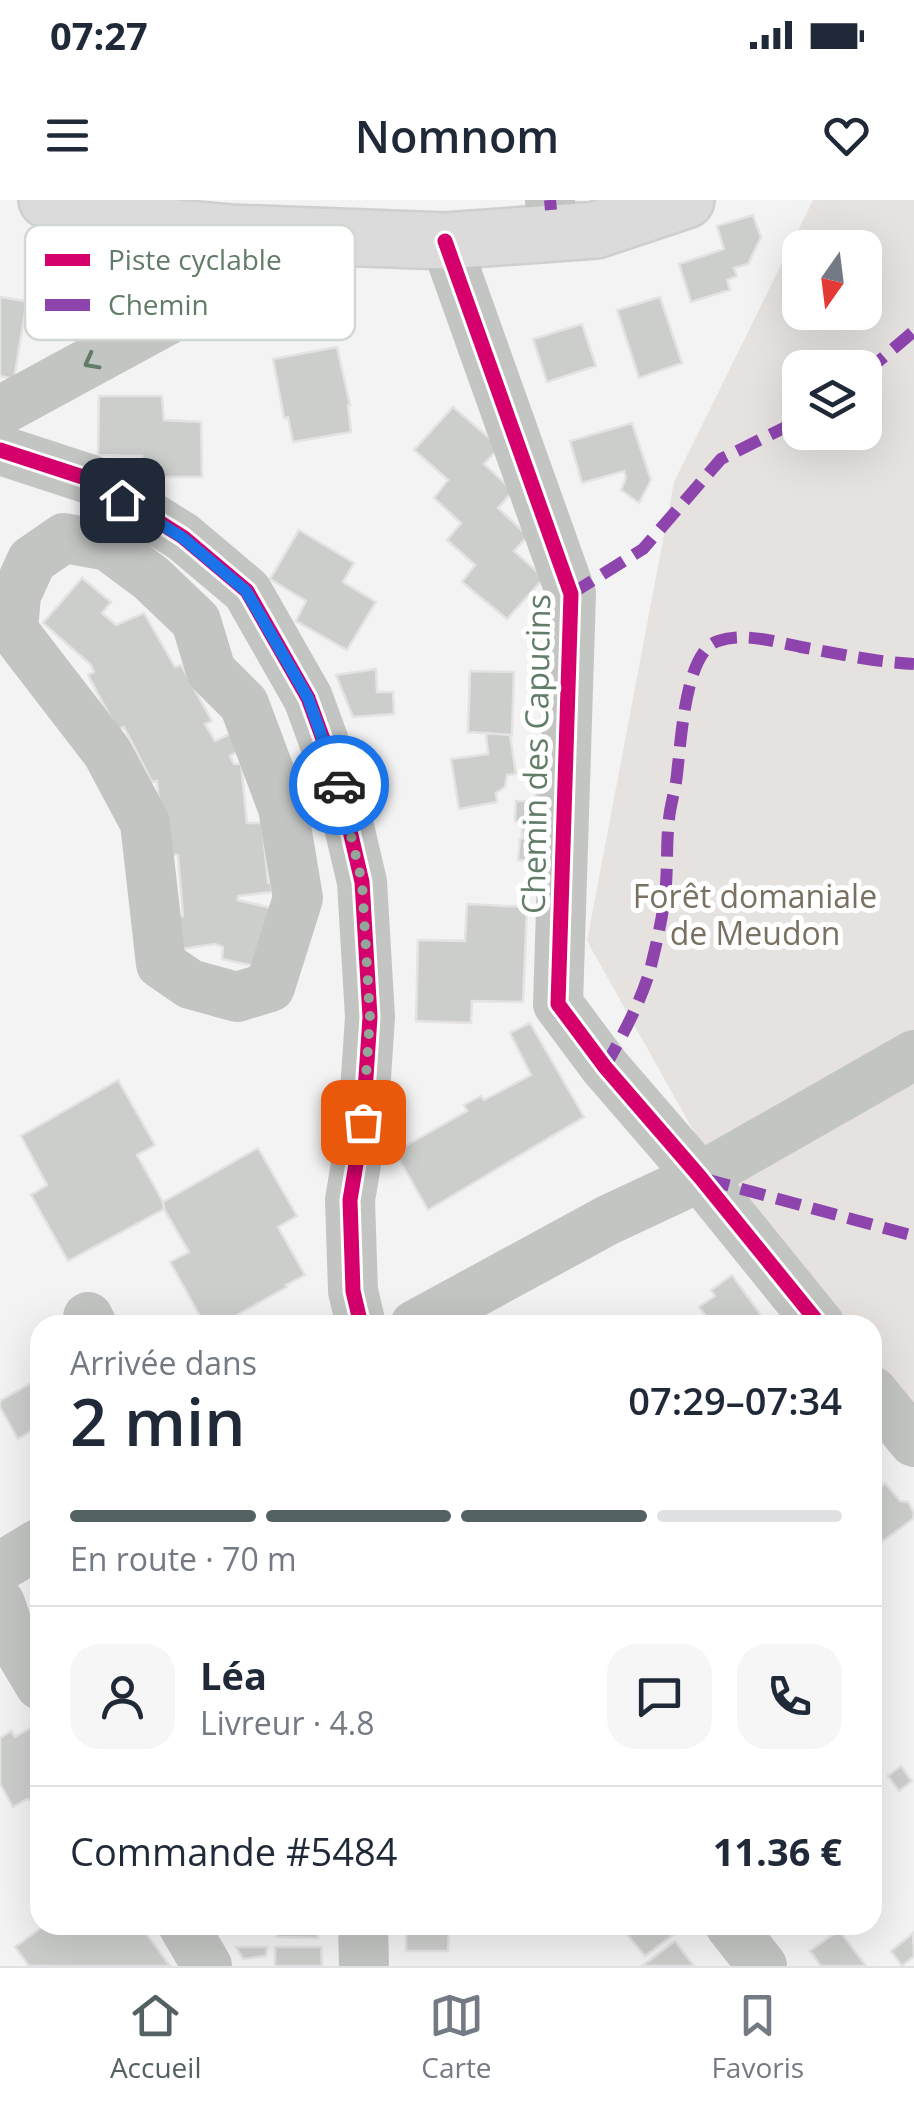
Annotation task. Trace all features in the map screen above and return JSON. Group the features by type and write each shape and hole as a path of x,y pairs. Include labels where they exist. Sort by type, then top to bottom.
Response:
{"main road":[{"path":"47,200 139,223 329,207 458,228 551,205 617,200"},
{"path":"230,217 596,230 686,200"}],"street":[{"name":"Chemin des Capucins","path":"458,228 571,594 558,1004 605,1067 812,1315"},
{"path":"0,411 131,340"},
{"path":"0,450 92,480 183,538 246,591 308,698 338,780 362,882 370,1017 363,1122 350,1200 353,1292 359,1315"},
{"path":"183,538 196,620 212,671 244,704 282,808 298,898 270,986 237,997 190,984 161,964 145,823 107,752 14,630 16,595 32,560 64,538 108,546 151,578 196,620 280,649"},
{"path":"433,1315 608,1220 700,1177 914,1055"},
{"path":"882,1402 914,1442"},
{"path":"0,1566 30,1548"},
{"path":"0,1604 12,1638 30,1668"},
{"path":"189,1935 207,1966"},
{"path":"363,1935 364,1966"},
{"path":"738,1935 762,1966"}],"green space":[{"name":"Forêt domaniale de Meudon","path":"813,200 914,200 914,1410 882,1369 882,1315 838,1315 702,1146 587,941 674,482 782,263 782,330 882,330 882,230 798,230"}],"building":[{"path":"753,215 761,237 748,264 734,268 737,276 727,280 730,290 691,302 679,264 724,249 717,226"},
{"path":"0,297 25,301 14,379 0,376"},
{"path":"660,297 682,363 639,378 617,310"},
{"path":"582,324 596,366 547,382 533,339"},
{"path":"337,347 350,405 351,432 293,442 288,417 284,418 273,359"},
{"path":"99,396 162,396 164,420 201,422 202,477 143,477 142,456 98,455"},
{"path":"453,407 500,447 484,464 513,491 498,508 528,536 514,551 544,578 507,619 462,582 475,565 447,540 461,523 434,498 448,480 414,450"},
{"path":"632,423 651,480 639,503 621,490 626,478 624,471 582,483 570,441"},
{"path":"299,530 354,563 343,582 376,602 347,650 296,621 306,601 270,579"},
{"path":"82,578 111,602 102,613 116,625 144,613 175,667 181,665 212,721 205,724 215,741 243,728 251,744 230,756 234,764 241,764 247,823 262,823 271,883 272,892 238,896 238,900 271,908 259,967 222,959 223,947 215,944 181,949 176,917 183,916 178,855 164,855 157,781 152,782 124,727 117,729 88,675 94,672 91,665 43,623"},
{"path":"376,669 377,692 393,692 394,714 353,717 336,675"},
{"path":"470,671 514,672 512,735 468,732"},
{"path":"486,733 510,735 516,774 507,775 505,787 496,793 497,802 459,809 451,759 488,754"},
{"path":"536,776 548,777 547,829 522,838 522,822 515,821 516,801 535,801"},
{"path":"547,829 545,863 518,860 520,839"},
{"path":"467,904 527,907 523,1002 472,1001 471,1023 416,1021 418,940 465,941"},
{"path":"530,1023 584,1117 428,1210 395,1152 467,1111 464,1105 481,1096 484,1100 531,1075 510,1033"},
{"path":"118,1080 155,1145 137,1155 164,1209 68,1261 31,1195 47,1185 21,1136"},
{"path":"258,1148 297,1216 278,1227 305,1275 237,1315 199,1315 170,1262 189,1252 163,1202"},
{"path":"732,1275 761,1315 705,1315 699,1307 715,1296 711,1290"},
{"path":"30,1384 30,1432 18,1439 0,1401"},
{"path":"885,1483 900,1501 908,1502 914,1513 913,1519 882,1542"},
{"path":"30,1728 30,1801 13,1807 0,1784 0,1738 11,1731 15,1737"},
{"path":"901,1766 912,1781 899,1791 888,1776"},
{"path":"913,1933 914,1956 902,1966 891,1951"},
{"path":"31,1935 147,1935 170,1966 29,1966 15,1947"},
{"path":"277,1935 318,1935 318,1938"},
{"path":"406,1935 449,1935 448,1951 406,1951"},
{"path":"627,1935 673,1935 645,1956"},
{"path":"832,1935 843,1935 866,1966 821,1966 810,1951"},
{"path":"675,1941 694,1966 642,1966"},
{"path":"236,1947 267,1947 266,1956 243,1959"},
{"path":"275,1947 321,1947 322,1966 275,1966"}],"marked path":[{"path":"550,200 551,210"},
{"path":"882,358 914,331"},
{"path":"571,594 643,549 721,459 782,429"},
{"path":"605,1067 636,1007 652,961 665,895 669,819 686,704 697,663 706,649 728,638 749,638 914,664"},
{"path":"705,1179 914,1236"}],"cycle path":[{"path":"445,241 571,594 558,1004 605,1067 812,1315"},
{"path":"0,450 92,480 183,537 247,591 308,698 338,780 362,882 370,1017 363,1122 350,1200 353,1291 359,1315"}],"way so far":[{"path":"339,785 362,882 370,1017 363,1122"}],"route":[{"path":"122,500 183,538 246,591 308,698 339,785"}]}
